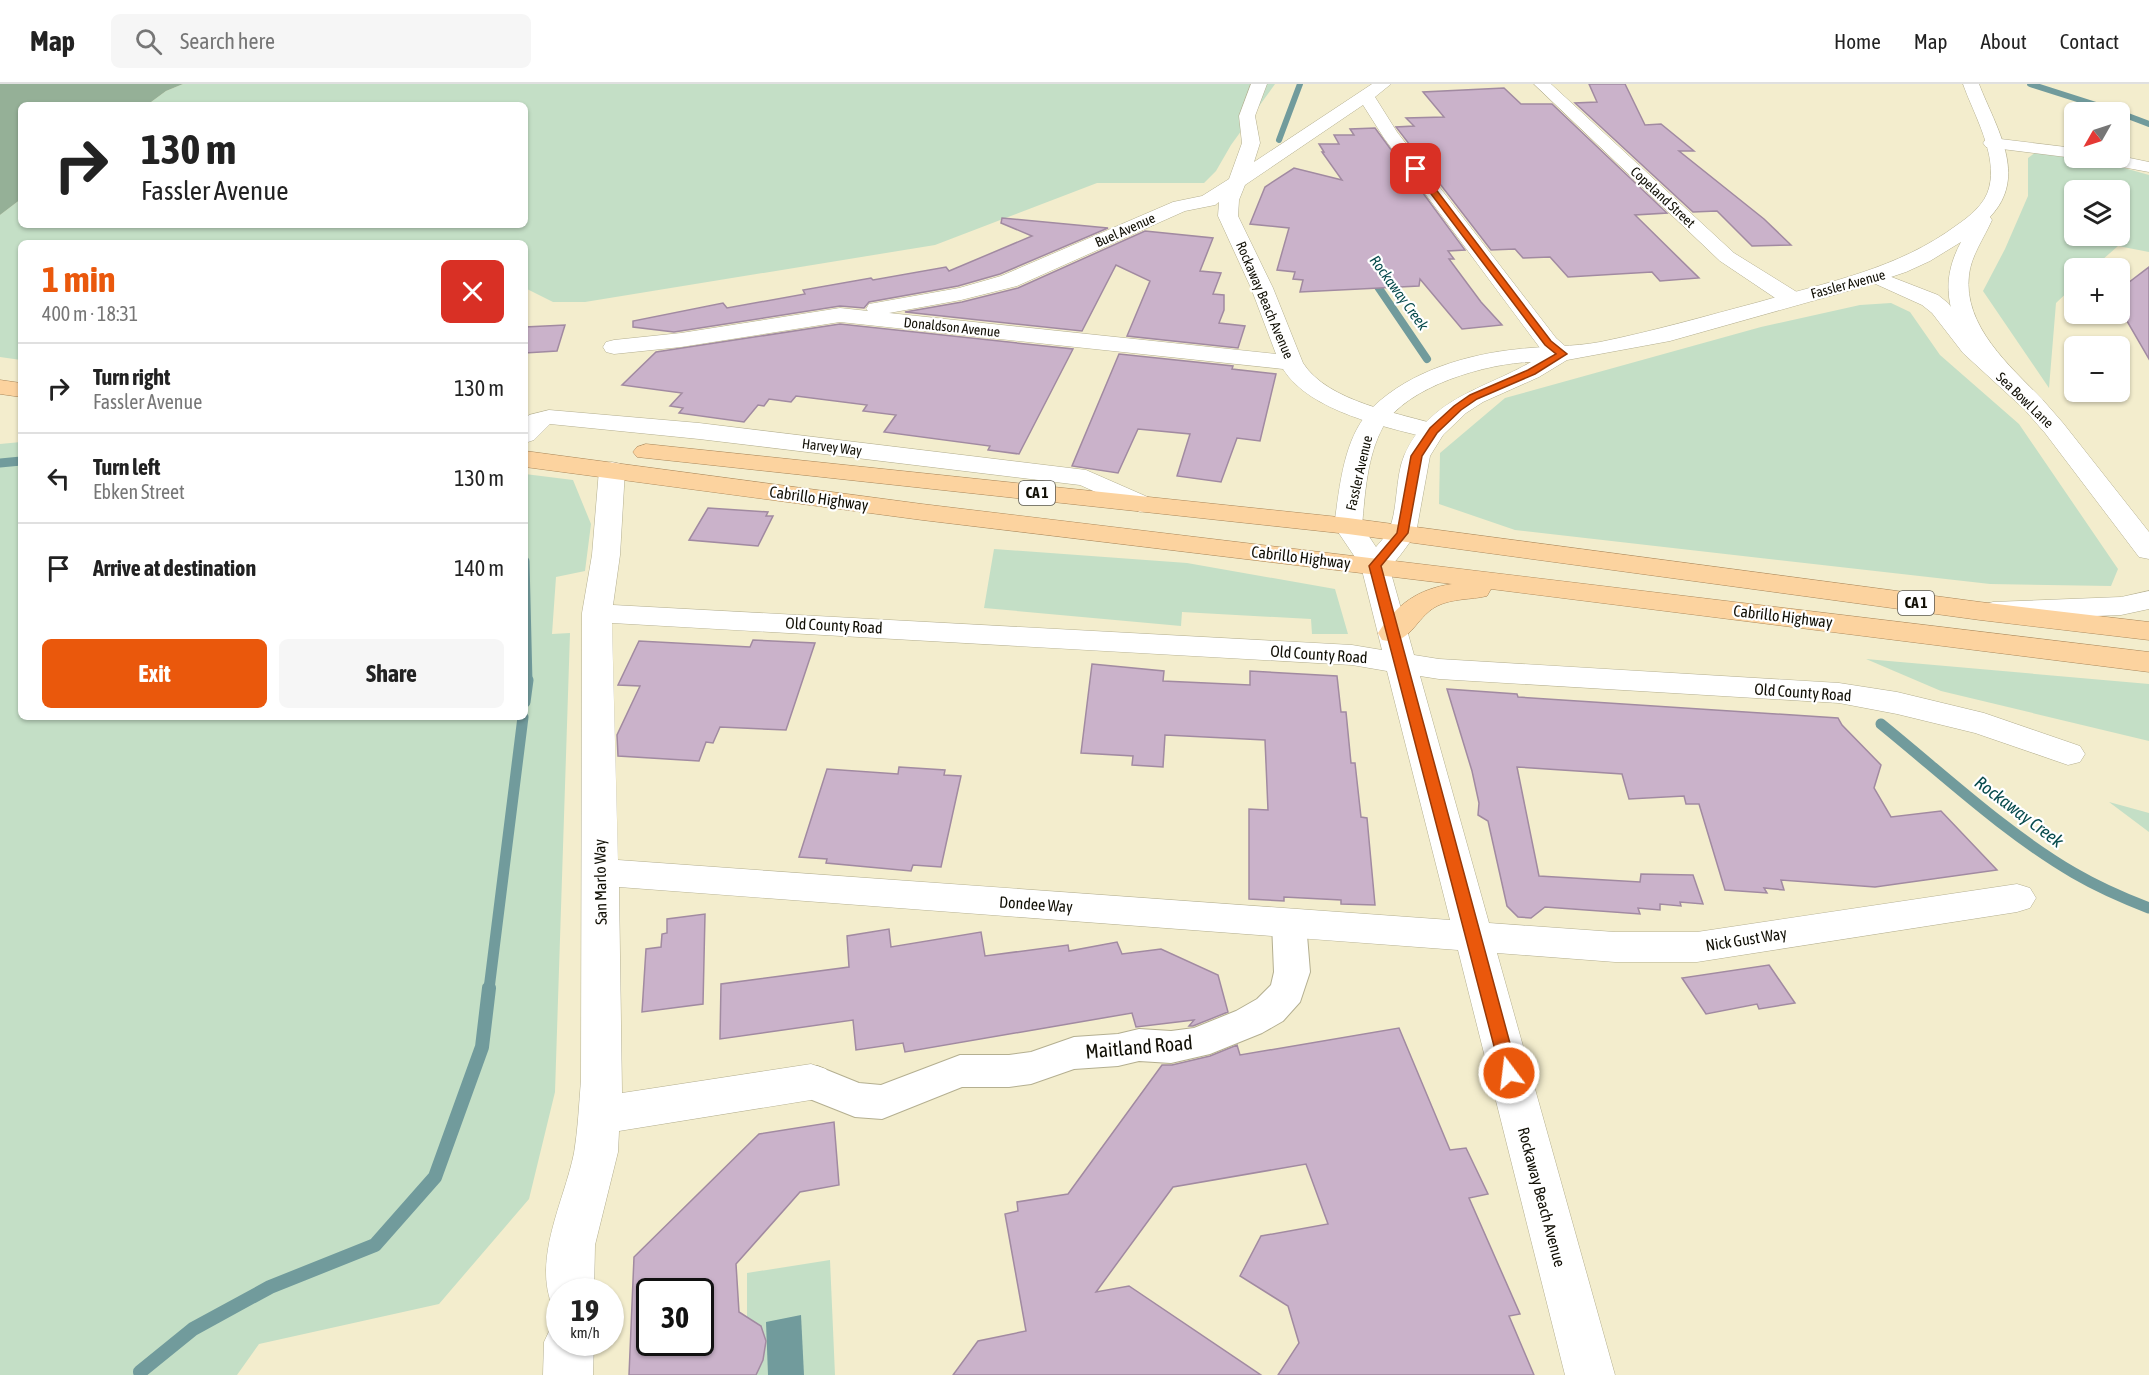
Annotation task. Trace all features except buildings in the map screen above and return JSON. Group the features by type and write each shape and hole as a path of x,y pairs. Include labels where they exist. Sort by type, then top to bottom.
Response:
{"highway":[{"path":"0,368 18,371"},
{"path":"0,387 18,390"},
{"name":"Cabrillo Highway","path":"528,459 911,511 1536,585 2149,662"},
{"name":"Cabrillo Highway","path":"1140,504 1348,526 1980,611 2149,631"},
{"path":"1397,648 1415,606 1431,596 1470,590 1536,585"}],"street":[{"name":"Rockaway Beach Avenue","path":"1259,84 1247,117 1251,143 1229,200 1228,216 1262,288 1291,363 1300,377 1317,391 1354,408 1433,431"},
{"name":"Buel Avenue","path":"840,315 962,294 1009,281 1180,206 1208,201 1383,84"},
{"name":"Copeland Street","path":"1542,84 1727,257 1792,299"},
{"name":"Fassler Avenue","path":"1562,354 1531,372 1474,397 1457,408 1433,431 1417,456 1402,533 1375,566 1348,526 1363,446 1378,415 1414,389 1455,370 1516,356 1562,354 1657,337 1876,277 1904,267 1937,250 1988,208 2001,180 1999,163 1971,84"},
{"path":"1366,96 1396,143 1548,343 1562,354"},
{"path":"1251,143 1290,146"},
{"path":"1992,143 2064,152"},
{"path":"2130,163 2149,167"},
{"path":"1988,208 1960,268 1957,283 1959,299 1968,323 1980,342 2033,404"},
{"name":"Sea Bowl Lane","path":"1876,277 1930,300 1940,308 1971,348 2033,404 2054,428 2149,551"},
{"name":"Donaldson Avenue","path":"615,347 681,340 840,315 1291,363"},
{"name":"Harvey Way","path":"528,433 538,420 549,417 699,431 1086,478 1140,504"},
{"name":"San Marlo Way","path":"571,1278 572,1245 596,1152 602,1080 597,613 606,555 612,470"},
{"name":"Rockaway Beach Avenue","path":"1375,566 1590,1375"},
{"path":"1980,611 2121,606 2149,600"},
{"name":"Old County Road","path":"597,613 1352,655 1397,648 1439,669 1816,692 1869,698 1984,724 2068,754"},
{"name":"Dondee Way","path":"600,872 1473,937"},
{"name":"Nick Gust Way","path":"1473,937 1615,947 1697,947 2017,898"},
{"name":"Maitland Road","path":"598,1116 811,1082 817,1082 855,1100 882,1102 960,1071 1009,1071 1031,1068 1074,1053 1118,1050 1139,1045 1171,1047 1197,1043 1256,1018 1270,1010 1287,992 1292,972 1289,923"},
{"path":"568,1375 569,1356"}],"green space":[{"path":"0,84 183,84 166,91 151,102 18,102 18,201 0,215"},
{"path":"183,84 1275,84 1231,145 1216,171 1204,183 1097,183 935,245 585,302 553,302 528,290 528,240 18,240 18,360 0,357 0,215 18,201 18,228 528,228 528,102 151,102 166,91"},
{"path":"2036,152 2064,157 2064,168 2124,168 2149,175 2149,252 2118,246 2104,258 2064,258 2064,295 2056,303 2049,388 1983,291 2005,249 2028,196 2028,158"},
{"path":"1891,303 1910,312 1940,355 2019,424 2118,569 2111,586 1990,584 1515,530 1439,504 1440,453 1505,398 1761,327 1860,305"},
{"path":"18,442 18,720 528,720 528,474 573,480 591,524 585,571 556,577 552,634 570,633 555,1092 529,1199 439,1304 259,1344 237,1375 0,1375 0,444"},
{"path":"994,549 1187,563 1335,589 1348,634 1312,634 1311,619 1182,612 1181,626 984,608"},
{"path":"1866,659 2149,684 2149,741 1941,691"},
{"path":"2109,802 2149,813 2149,832"},
{"path":"830,1260 835,1375 747,1375 747,1273"}],"water":[{"path":"801,1315 804,1375 768,1375 766,1322"}],"waterway":[{"name":"Rockaway Creek","path":"1279,140 1300,84"},
{"path":"2030,84 2087,102"},
{"path":"2130,117 2149,124"},
{"name":"Rockaway Creek","path":"1372,278 1427,359"},
{"path":"0,463 18,461"},
{"path":"489,989 523,720"},
{"name":"Rockaway Creek","path":"1881,724 2023,840 2092,883 2149,908"},
{"path":"140,1372 193,1329 270,1287 375,1245 435,1177 482,1047 489,988"}],"route":[{"path":"1416,169 1548,343 1562,354 1531,372 1492,387 1474,397 1457,408 1433,431 1417,456 1402,533 1375,566 1509,1073"}]}
